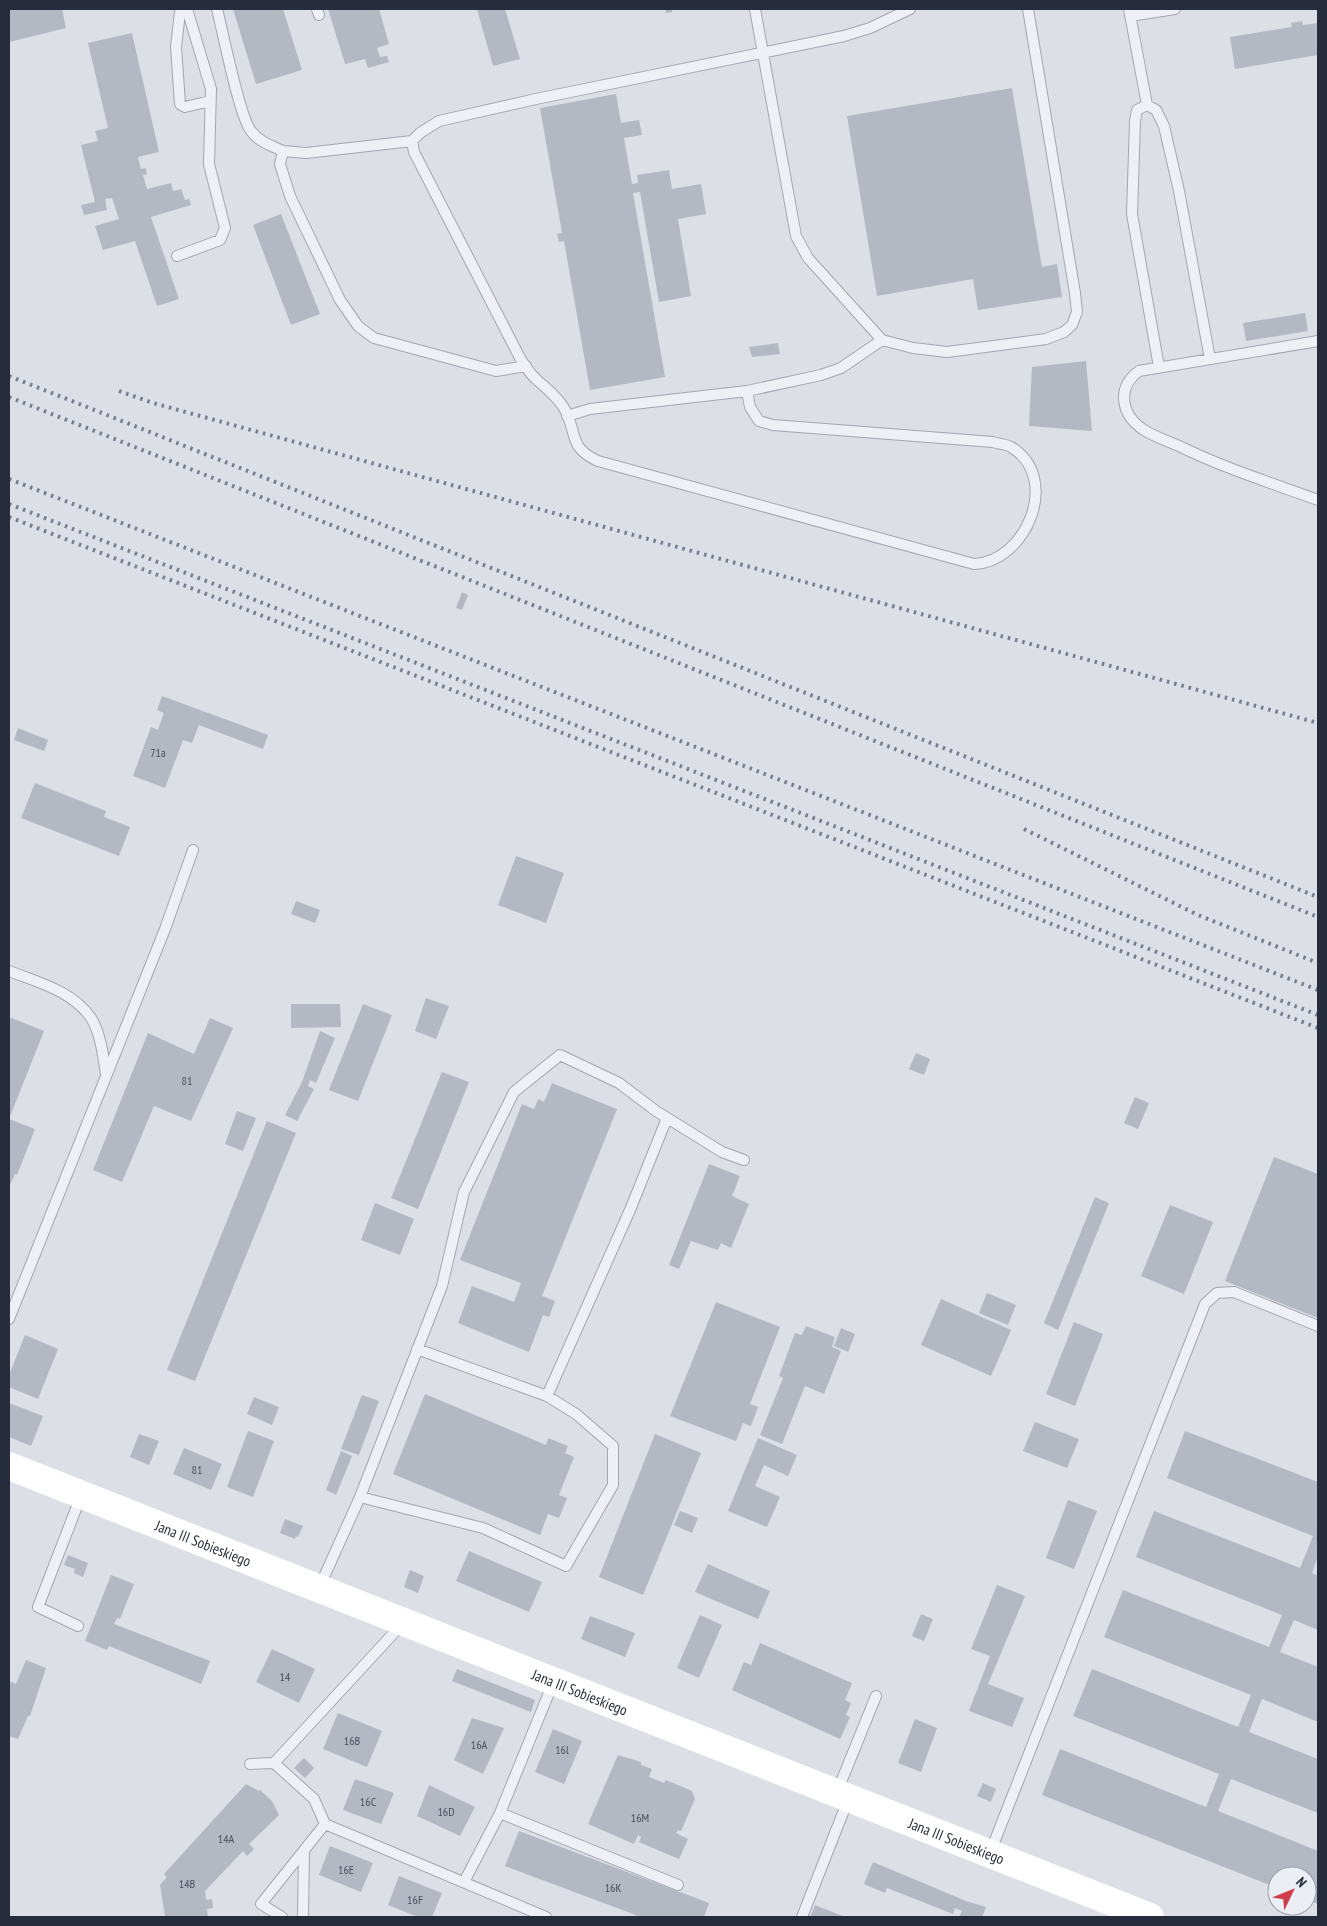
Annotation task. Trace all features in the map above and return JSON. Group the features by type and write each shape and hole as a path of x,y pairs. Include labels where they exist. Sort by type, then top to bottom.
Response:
{"main road":[{"name":"Jana III Sobieskiego","path":"9,1466 842,1797 1150,1917"}],"lane":[{"path":"177,256 220,240 225,228 209,164 211,89 185,9 180,12 176,47 180,104 185,107 210,101"},
{"path":"217,9 243,111 250,130 264,143 284,151 306,153 412,142 420,133 439,121 536,99 844,36 870,28 910,9"},
{"path":"755,9 796,236 808,258 882,340 913,348 947,352 1046,339 1064,332 1072,325 1076,312 1076,293 1028,9"},
{"path":"1147,105 1130,12 1175,9"},
{"path":"1147,105 1156,110 1164,126 1179,191 1210,359"},
{"path":"1147,105 1137,110 1135,121 1132,214 1159,368"},
{"path":"412,142 414,152 526,366 554,395 567,416 575,444 585,456 974,564 985,564 1006,552 1020,540 1030,518 1037,488 1034,474 1022,456 1010,446 993,442 773,425 759,421 750,408 747,391"},
{"path":"284,151 280,164 290,196 340,300 358,326 374,338 496,371 526,366"},
{"path":"567,416 590,409 747,391 821,375 841,368 882,340"},
{"path":"1318,341 1139,371 1129,378 1123,393 1126,410 1143,429 1211,462 1318,500"},
{"path":"9,1318 165,929 193,850"},
{"path":"9,971 49,986 71,998 91,1018 101,1044 106,1075"},
{"path":"318,1589 360,1497 442,1286 464,1192 514,1092 560,1055 619,1082 667,1118 722,1152 744,1160"},
{"path":"547,1396 630,1210 667,1118"},
{"path":"990,1854 1205,1304 1217,1293 1234,1292 1318,1326"},
{"path":"360,1497 483,1528 566,1566 613,1484 613,1446 576,1414 547,1396 417,1349"},
{"path":"78,1626 38,1607 81,1496"},
{"path":"274,1763 404,1623"},
{"path":"464,1882 500,1813 554,1682"},
{"path":"802,1917 876,1696"},
{"path":"250,1764 274,1763 314,1799 325,1824 464,1882 532,1915 546,1917"},
{"path":"500,1813 678,1885"},
{"path":"282,1917 261,1904 325,1824"},
{"path":"304,1850 304,1917"}],"building":[{"path":"9,9 62,9 66,28 9,42"},
{"path":"233,9 283,9 302,70 256,84"},
{"path":"328,9 379,9 389,44 377,48 380,57 387,56 389,62 368,68 365,59 345,64"},
{"path":"477,9 505,9 520,59 493,66"},
{"path":"665,9 672,9 672,12 666,13"},
{"path":"1302,21 1303,25 1318,23 1318,55 1235,69 1230,37 1292,27 1291,23"},
{"path":"132,33 159,152 138,157 141,169 146,168 147,174 143,175 147,189 171,183 173,191 181,189 185,200 189,199 191,205 151,217 179,299 157,306 135,241 103,250 95,226 119,219 112,198 105,199 107,210 84,215 81,205 95,202 81,145 98,141 95,131 108,128 88,43"},
{"path":"1012,88 1042,267 1057,264 1062,297 978,310 973,279 877,296 847,116"},
{"path":"616,94 621,123 639,120 642,135 624,138 632,184 638,183 637,175 669,170 672,189 701,184 706,214 678,219 691,296 659,302 640,192 633,193 665,377 590,390 564,241 559,242 557,234 562,233 540,108"},
{"path":"281,214 320,314 291,325 253,225"},
{"path":"1305,313 1308,331 1246,341 1243,323"},
{"path":"778,343 780,354 752,357 749,347"},
{"path":"1086,361 1092,431 1029,426 1032,367"},
{"path":"462,592 468,595 462,610 456,608"},
{"path":"162,696 268,735 263,749 199,725 192,743 183,740 165,788 133,776 151,727 158,730 164,713 157,710"},
{"path":"18,728 48,740 44,751 14,740"},
{"path":"35,783 106,811 104,817 130,827 119,856 21,818"},
{"path":"516,856 564,873 546,923 498,905"},
{"path":"296,901 320,910 315,923 291,914"},
{"path":"426,998 449,1006 436,1039 415,1031"},
{"path":"291,1004 340,1004 341,1027 291,1028"},
{"path":"363,1004 392,1015 358,1101 329,1090"},
{"path":"9,1017 44,1031 9,1119"},
{"path":"210,1018 233,1028 191,1121 154,1106 122,1182 93,1170 148,1033 194,1054"},
{"path":"320,1031 335,1038 316,1083 310,1080 308,1086 314,1089 297,1121 285,1115 302,1082"},
{"path":"916,1053 930,1059 924,1075 909,1069"},
{"path":"442,1072 469,1082 418,1209 391,1198"},
{"path":"552,1083 617,1109 542,1296 555,1301 549,1317 543,1315 529,1352 458,1323 472,1286 514,1302 521,1283 460,1260 522,1104 534,1109 538,1099 544,1102"},
{"path":"1135,1097 1149,1103 1138,1129 1124,1123"},
{"path":"237,1111 256,1118 243,1151 225,1144"},
{"path":"9,1119 35,1129 17,1175 15,1174 9,1187"},
{"path":"267,1121 296,1133 195,1381 167,1370"},
{"path":"1274,1157 1318,1174 1318,1318 1225,1281"},
{"path":"709,1164 740,1176 732,1196 749,1204 731,1248 721,1243 718,1250 691,1241 679,1269 669,1265"},
{"path":"1095,1197 1109,1203 1058,1330 1044,1323"},
{"path":"375,1203 414,1219 400,1255 361,1240"},
{"path":"1170,1205 1213,1222 1184,1294 1141,1276"},
{"path":"987,1293 1016,1305 1008,1325 979,1313"},
{"path":"941,1299 1011,1330 991,1376 921,1345"},
{"path":"716,1302 780,1327 750,1404 758,1407 751,1426 743,1423 736,1441 670,1416"},
{"path":"1074,1322 1103,1334 1075,1406 1046,1394"},
{"path":"806,1326 835,1337 832,1347 841,1351 824,1394 805,1386 782,1444 760,1435 783,1378 779,1376 795,1333 802,1335"},
{"path":"841,1328 855,1334 848,1352 834,1346"},
{"path":"25,1335 58,1349 38,1399 9,1387 9,1375"},
{"path":"425,1394 546,1445 548,1438 568,1446 565,1453 574,1457 559,1495 567,1498 559,1518 548,1514 540,1535 393,1474"},
{"path":"362,1395 379,1401 359,1455 341,1449"},
{"path":"254,1397 279,1407 272,1425 247,1414"},
{"path":"9,1403 43,1416 31,1446 9,1437"},
{"path":"1035,1422 1079,1439 1067,1468 1023,1451"},
{"path":"248,1431 274,1441 253,1497 227,1487"},
{"path":"1185,1431 1318,1482 1318,1556 1312,1573 1318,1576 1318,1630 1294,1620 1280,1652 1318,1667 1318,1722 1262,1699 1249,1732 1318,1759 1318,1813 1231,1779 1218,1811 1318,1851 1318,1904 1317,1866 1267,1866 1267,1884 1042,1795 1060,1749 1206,1807 1219,1774 1073,1716 1092,1669 1238,1727 1251,1695 1104,1637 1123,1590 1269,1647 1282,1615 1136,1557 1154,1511 1300,1568 1313,1536 1167,1478"},
{"path":"139,1434 159,1441 149,1465 130,1457"},
{"path":"655,1434 701,1453 643,1595 599,1577"},
{"path":"758,1438 797,1455 788,1476 764,1465 755,1486 780,1497 767,1527 728,1511"},
{"path":"184,1448 222,1464 211,1490 173,1474"},
{"path":"341,1451 352,1456 336,1495 326,1490"},
{"path":"1068,1500 1097,1511 1074,1569 1046,1558"},
{"path":"680,1511 698,1518 692,1533 674,1525"},
{"path":"285,1519 303,1526 298,1537 296,1536 295,1539 280,1533"},
{"path":"469,1551 542,1582 529,1612 456,1581"},
{"path":"68,1555 88,1563 83,1577 74,1573 75,1569 64,1565"},
{"path":"708,1564 770,1591 758,1619 695,1592"},
{"path":"410,1570 424,1576 418,1593 404,1587"},
{"path":"111,1575 134,1584 120,1619 117,1618 114,1624 210,1661 201,1684 109,1646 107,1650 85,1641"},
{"path":"997,1585 1025,1596 988,1684 1024,1698 1012,1727 969,1711 990,1656 971,1649"},
{"path":"921,1614 933,1619 924,1641 912,1636"},
{"path":"700,1615 722,1625 699,1678 677,1668"},
{"path":"590,1616 635,1633 625,1657 581,1639"},
{"path":"760,1643 852,1683 845,1700 851,1703 846,1715 850,1717 840,1739 732,1690 744,1662 751,1665"},
{"path":"272,1649 315,1669 299,1703 256,1682"},
{"path":"26,1660 46,1668 30,1716 28,1716 18,1739 9,1736 9,1681 16,1684"},
{"path":"457,1669 535,1700 531,1712 452,1681"},
{"path":"338,1713 382,1731 367,1767 323,1749"},
{"path":"472,1718 504,1728 483,1774 454,1760"},
{"path":"915,1719 937,1728 921,1772 898,1763"},
{"path":"553,1729 582,1741 564,1784 535,1772"},
{"path":"618,1755 641,1762 641,1765 652,1769 649,1777 664,1783 666,1780 692,1791 695,1799 681,1831 678,1830 676,1833 688,1839 679,1859 639,1842 641,1837 638,1835 634,1844 588,1824"},
{"path":"304,1758 314,1768 305,1778 294,1768"},
{"path":"355,1779 394,1793 381,1824 343,1810"},
{"path":"983,1783 996,1789 991,1802 977,1796"},
{"path":"246,1784 260,1790 272,1801 279,1815 249,1844 254,1849 247,1856 243,1851 205,1891 206,1900 212,1899 213,1908 207,1909 208,1917 165,1917 160,1885 167,1877 164,1874"},
{"path":"429,1785 475,1807 460,1836 417,1816"},
{"path":"519,1831 709,1903 704,1917 641,1917 505,1866"},
{"path":"330,1846 373,1863 361,1892 319,1875"},
{"path":"873,1862 966,1901 986,1907 982,1917 959,1917 962,1911 955,1908 953,1914 887,1888 885,1893 864,1884"},
{"path":"399,1876 442,1893 432,1917 418,1917 388,1905"},
{"path":"815,1905 845,1917 810,1917"}],"railway":[{"path":"9,376 1318,897"},
{"path":"119,391 153,403 1318,723"},
{"path":"9,397 1318,917"},
{"path":"9,479 1318,990"},
{"path":"9,504 1318,1015"},
{"path":"9,517 1318,1028"},
{"path":"1024,829 1198,915 1318,963"}]}
